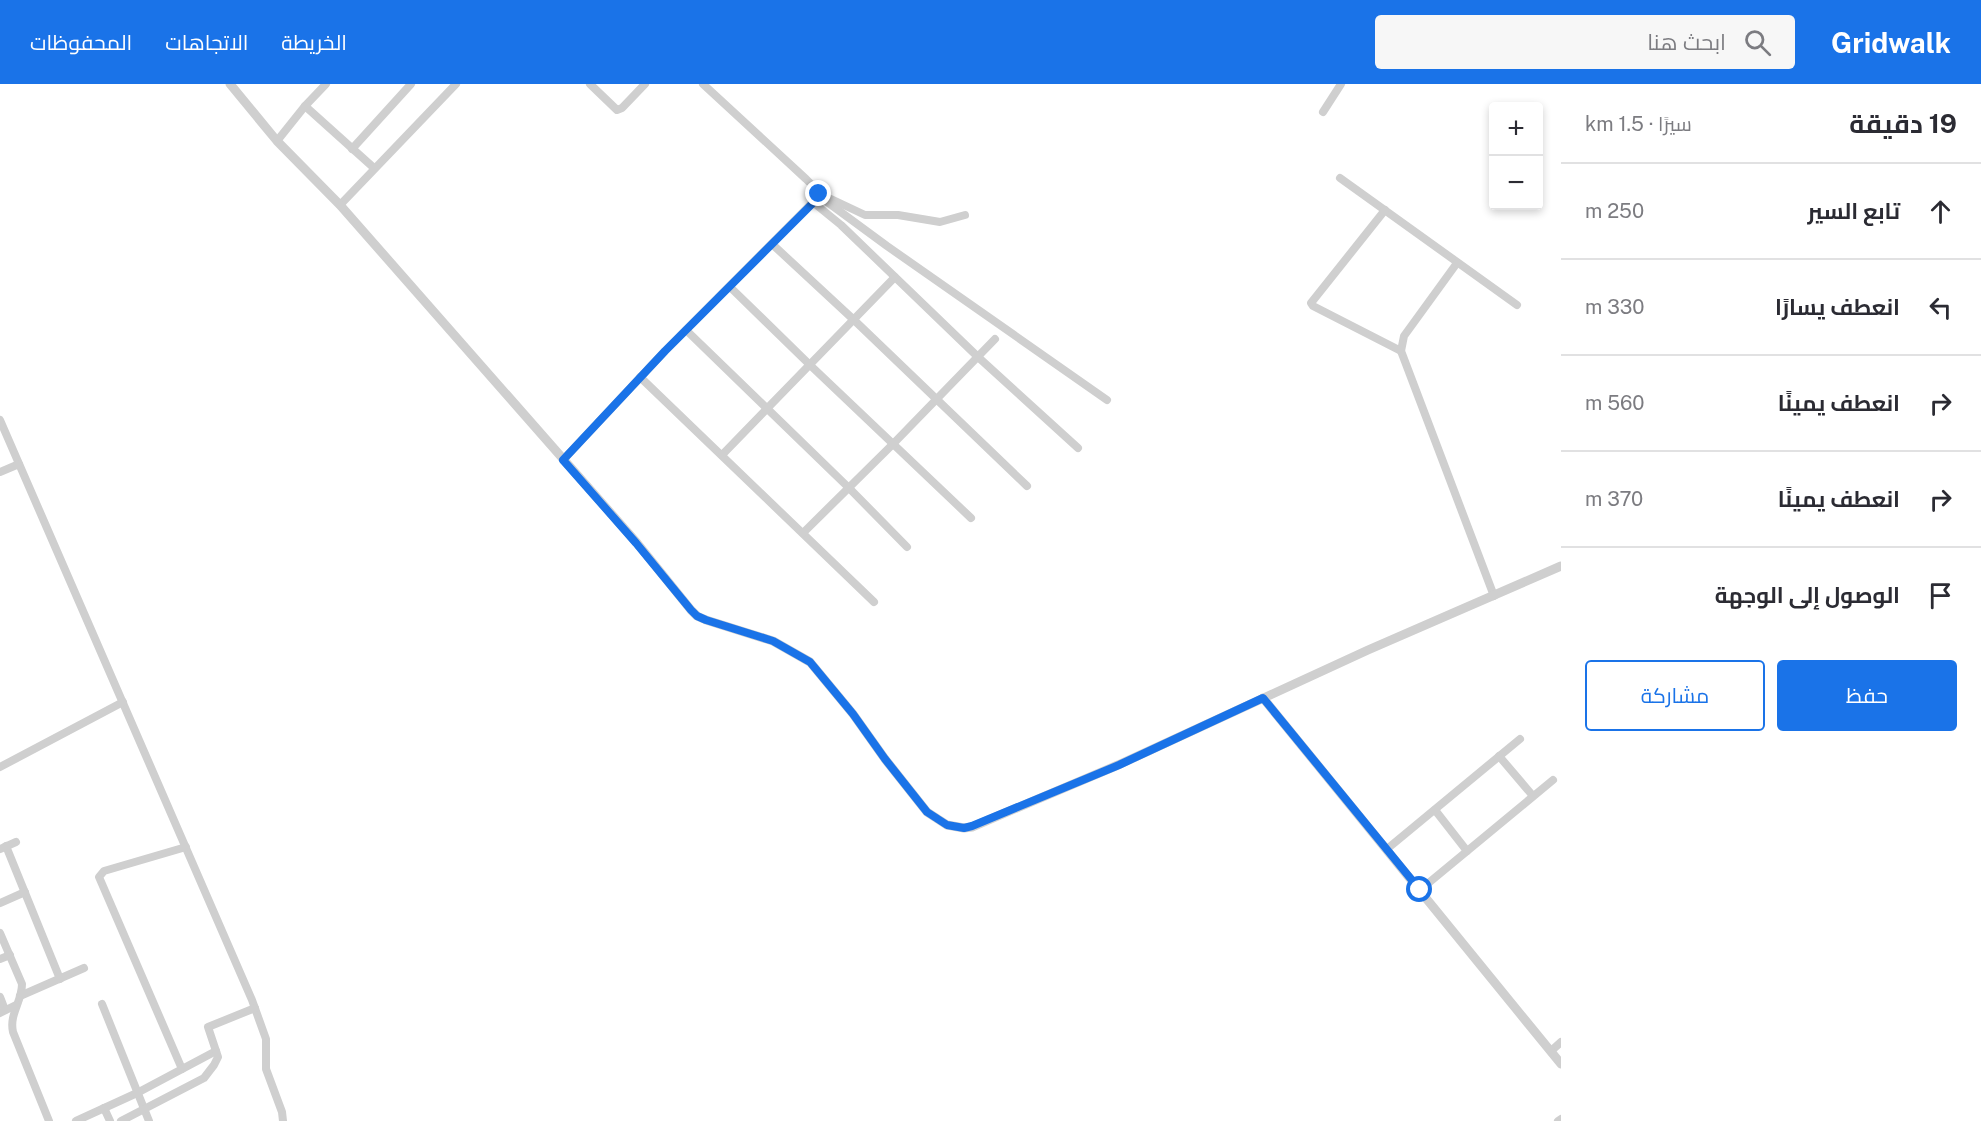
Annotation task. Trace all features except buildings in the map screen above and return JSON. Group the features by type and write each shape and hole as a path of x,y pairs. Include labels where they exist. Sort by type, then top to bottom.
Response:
{"street":[{"path":"230,84 277,141 340,205 636,543 697,616 773,641 810,662 853,714 927,812 947,825 964,828 972,826 1119,765 1263,698 1561,566"},
{"path":"277,141 326,84"},
{"path":"352,149 411,84"},
{"path":"340,205 456,84"},
{"path":"591,84 617,110 622,108 645,84"},
{"path":"703,84 818,191 820,200 841,225 978,357 1078,448"},
{"path":"1323,112 1341,84"},
{"path":"305,106 374,168"},
{"path":"1340,178 1516,305"},
{"path":"563,460 639,377 772,244 820,200 831,199 860,213 898,215 932,222 949,221 965,215"},
{"path":"820,200 1107,400"},
{"path":"1385,210 1311,303 1401,351"},
{"path":"854,222 860,213"},
{"path":"772,244 1027,486"},
{"path":"1457,263 1404,336 1401,351 1494,596"},
{"path":"722,455 895,277"},
{"path":"730,287 971,518"},
{"path":"686,330 907,547"},
{"path":"803,533 995,339"},
{"path":"639,377 874,602"},
{"path":"0,420 255,1008 267,1041 266,1069 282,1112 283,1121"},
{"path":"0,472 19,464"},
{"path":"1263,698 1561,1064"},
{"path":"0,767 123,702"},
{"path":"1387,849 1520,739"},
{"path":"1499,756 1533,796"},
{"path":"1420,890 1553,780"},
{"path":"1435,810 1467,850"},
{"path":"16,842 3,848 25,891 60,979"},
{"path":"182,1069 99,877 104,871 186,847"},
{"path":"0,903 25,891"},
{"path":"0,933 22,984 11,1024 13,1032 49,1121"},
{"path":"0,959 10,955"},
{"path":"20,996 84,968"},
{"path":"0,997 3,1012 16,1005"},
{"path":"102,1004 149,1121"},
{"path":"120,1121 204,1078 217,1060 208,1027 255,1008"},
{"path":"1551,1051 1561,1042"},
{"path":"76,1121 136,1093 216,1050"},
{"path":"104,1108 110,1121"}],"route":[{"path":"819,194 818,198 639,377 563,460 691,610 706,620 773,641 810,662 853,714 927,812 940,822 964,828 1119,765 1263,698 1420,890"}]}
